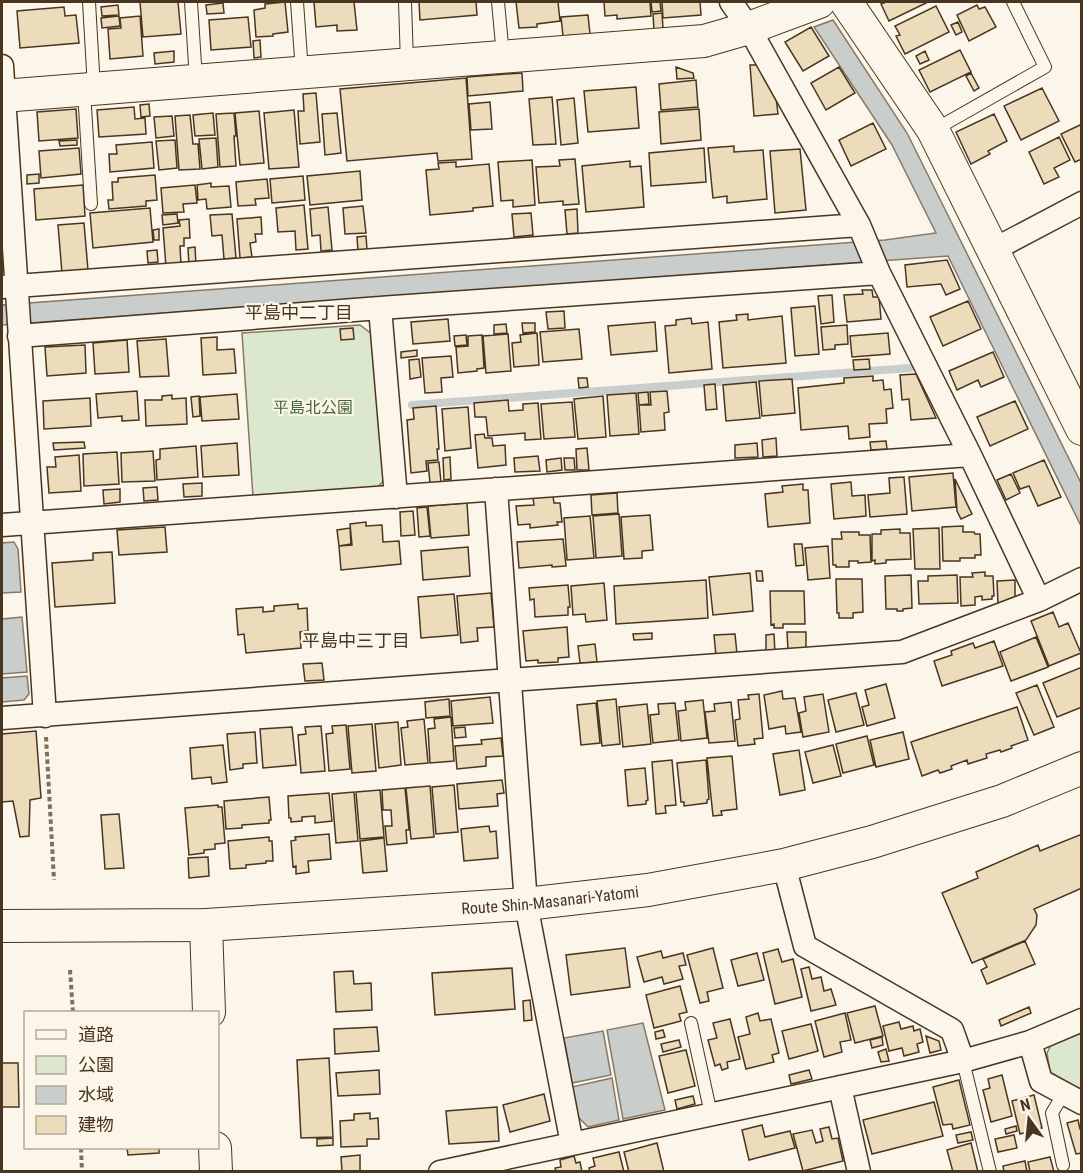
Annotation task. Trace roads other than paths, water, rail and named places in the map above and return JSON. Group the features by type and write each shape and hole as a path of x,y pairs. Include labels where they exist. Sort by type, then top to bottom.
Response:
{"street":[{"path":"731,2 749,28 861,232 877,270 970,455 1039,600"},
{"path":"846,2 933,130 1082,429"},
{"path":"45,716 30,523 12,403 19,332 12,291 2,86 89,89 704,41 749,28 806,6"},
{"path":"993,250 1082,203"},
{"path":"12,291 861,232"},
{"path":"19,332 380,308 877,270"},
{"path":"380,308 396,496"},
{"path":"2,525 970,455"},
{"path":"496,489 526,904 572,1143"},
{"path":"2,718 902,652 1039,600 1082,579"},
{"name":"Route Shin-Masanari-Yatomi","path":"2,926 206,925 526,904 648,890 784,865 872,842 1002,801 1082,768"},
{"path":"784,865 806,946 952,1030 963,1061"},
{"path":"206,925 209,1011"},
{"path":"452,1170 963,1061 1030,1042 1082,1020"},
{"path":"1030,1042 1041,1081 1073,1098"},
{"path":"840,1087 859,1172"},
{"path":"215,1149 216,1172"}],"lane":[{"path":"89,2 91,204"},
{"path":"191,2 196,81"},
{"path":"297,2 302,73"},
{"path":"405,2 407,64"},
{"path":"498,2 503,57"},
{"path":"933,130 1046,67 1013,2"},
{"path":"691,1023 711,1114"},
{"path":"963,1061 990,1172"},
{"path":"1063,1165 1052,1113 1073,1098"}],"water":[{"path":"833,20 907,133 1081,483 1081,526 948,256 2,325 2,305 885,240 936,233 892,145 814,27"},
{"path":"14,542 18,549 21,592 2,593 2,543"},
{"path":"22,617 27,672 2,674 2,619"},
{"path":"27,676 29,694 24,700 2,702 2,678"},
{"path":"643,1023 665,1110 623,1119 607,1030"},
{"path":"603,1031 611,1075 572,1083 564,1038"},
{"path":"612,1078 619,1120 588,1127 577,1116 572,1087"}],"waterway":[{"path":"412,405 910,368"}],"district":[{"name":"平島中二丁目","path":"299,312"},
{"name":"平島中三丁目","path":"356,640"}],"park label":[{"name":"平島北公園","path":"313,407"}]}
